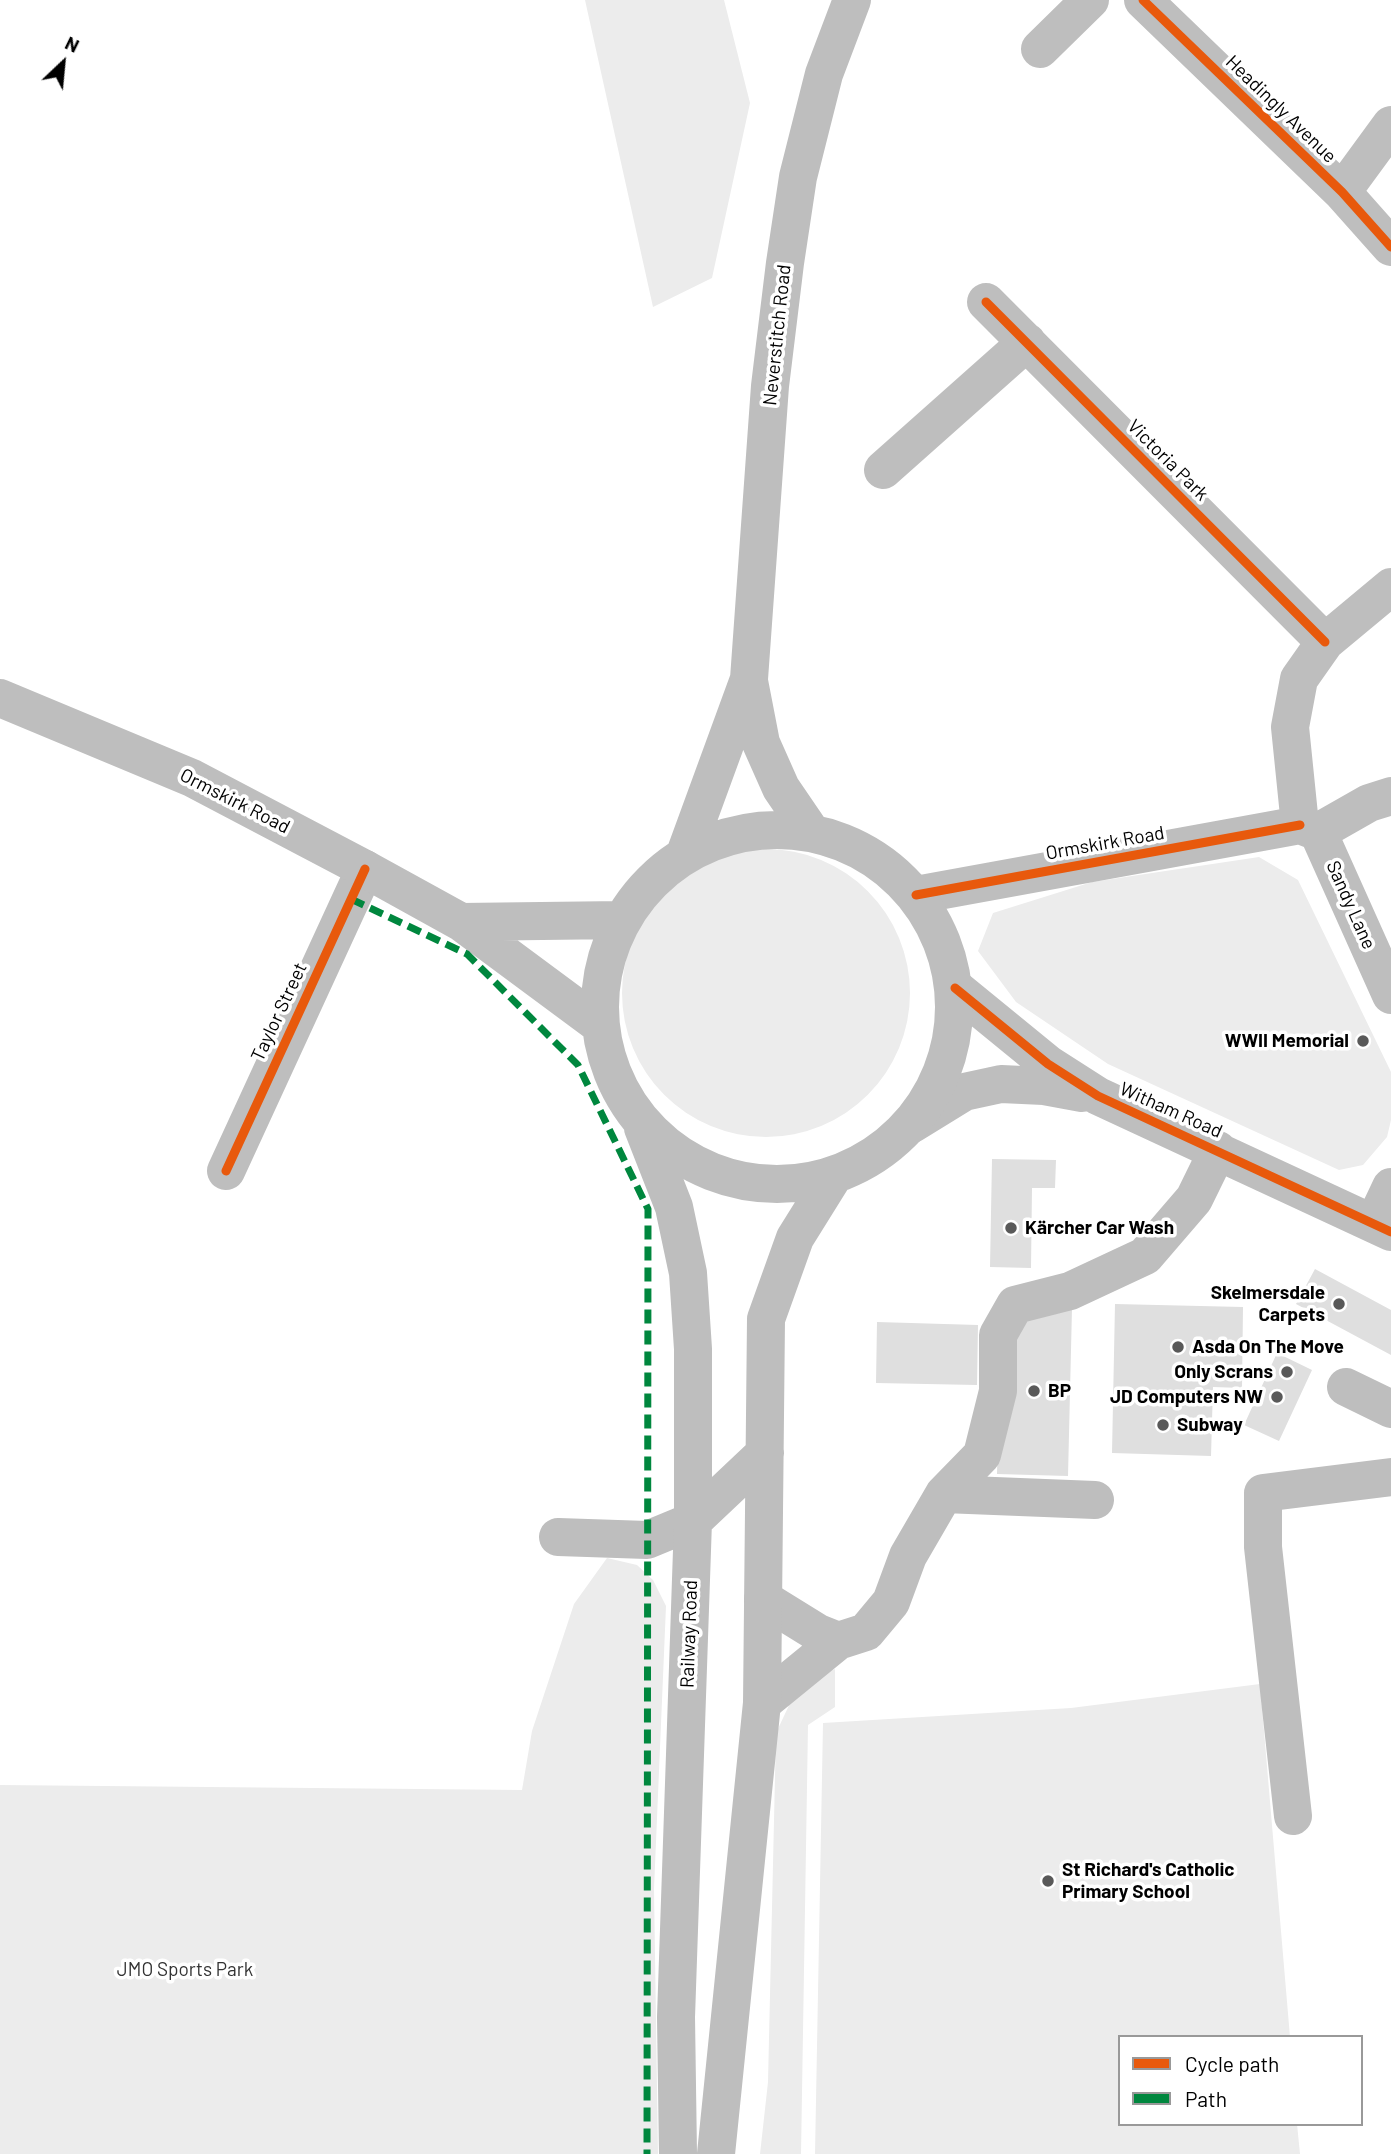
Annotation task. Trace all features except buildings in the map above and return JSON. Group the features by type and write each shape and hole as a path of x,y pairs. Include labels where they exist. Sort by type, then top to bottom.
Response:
{"main road":[{"name":"Neverstitch Road","path":"811,832 781,788 761,743 749,679 770,386 798,177 824,74 852,0"},
{"path":"1040,50 1090,0"},
{"name":"Headingly Avenue","path":"1143,0 1342,192 1391,247"},
{"name":"Headingly Avenue","path":"1342,192 1391,125"},
{"name":"Victoria Park","path":"986,302 1325,642"},
{"path":"883,470 1027,342"},
{"path":"1309,828 1291,752 1294,702 1299,679 1310,659 1325,642 1391,587"},
{"name":"Neverstitch Road","path":"685,854 749,679"},
{"name":"Ormskirk Road","path":"0,698 192,778 365,869 461,922 600,1025"},
{"name":"Ormskirk Road","path":"916,895 1309,828 1391,796"},
{"name":"Sandy Lane","path":"1309,828 1391,995"},
{"path":"768,829 811,832 850,845 886,866 916,895 942,939 955,988 953,1037 939,1083 912,1124 876,1156 833,1177 781,1186 729,1179 681,1157 641,1122 613,1077 600,1025 602,970 622,919 649,883 685,854 725,837 768,829"},
{"name":"Taylor Street","path":"226,1171 365,869"},
{"name":"Ormskirk Road","path":"461,922 622,919"},
{"name":"Witham Road","path":"955,988 1048,1064 1098,1096 1382,1228"},
{"name":"Witham Road","path":"912,1124 964,1091 1001,1084 1044,1086 1098,1096"},
{"name":"Railway Road","path":"641,1122 674,1207 688,1273 693,1349 693,1521 676,2017 678,2154"},
{"path":"762,1703 788,1678 838,1641 866,1632 891,1602 908,1556 944,1494 982,1455 998,1391 998,1335 1015,1305 1070,1291 1145,1256 1194,1199 1218,1150"},
{"path":"716,2154 762,1703 766,1319 795,1238 833,1177"},
{"path":"1382,1228 1391,1187"},
{"path":"1346,1387 1391,1409"},
{"path":"558,1537 647,1540 693,1521 765,1452"},
{"path":"1293,1816 1263,1547 1263,1493 1391,1477"},
{"path":"944,1494 1095,1500"},
{"path":"763,1599 818,1633 838,1641"}],"green space":[{"path":"585,0 724,0 750,103 712,278 653,307"},
{"path":"766,849 794,852 821,860 834,866 868,891 893,925 899,938 907,965 910,993 907,1021 899,1048 893,1061 868,1095 834,1120 821,1126 794,1134 766,1137 738,1134 711,1126 698,1120 664,1095 639,1061 633,1048 625,1021 622,993 625,965 633,938 639,925 664,891 698,866 711,860 738,852"},
{"path":"1259,857 1298,880 1391,1072 1391,1120 1387,1137 1363,1165 1339,1170 1108,1064 1016,1002 978,951 993,913 1092,882"},
{"name":"JMO Sports Park","path":"607,1558 637,1565 653,1580 666,1606 654,1889 658,2154 0,2154 0,1785 522,1790 532,1731 574,1604"},
{"path":"835,1669 835,1707 808,1725 801,2154 760,2154 768,2082 776,1733 799,1684"},
{"name":"St Richard's Catholic Primary School","path":"1260,1684 1290,2035 1118,2035 1118,2126 1297,2126 1300,2154 815,2154 823,1723 1071,1708"}],"marked path":[{"path":"351,899 467,954 578,1065 648,1209 647,2154"}],"cycle path":[{"path":"1143,0 1342,192 1391,247"},
{"path":"986,302 1325,642"},
{"path":"916,895 1300,825"},
{"path":"226,1171 365,869"},
{"path":"955,988 1048,1064 1098,1096 1391,1232"}],"place":[{"name":"WWII Memorial","path":"1363,1041"},
{"name":"Kärcher Car Wash","path":"1011,1228"},
{"name":"Skelmersdale Carpets","path":"1339,1304"},
{"name":"Asda On The Move","path":"1178,1347"},
{"name":"Only Scrans","path":"1287,1372"},
{"name":"BP","path":"1034,1391"},
{"name":"JD Computers NW","path":"1277,1397"},
{"name":"Subway","path":"1163,1425"},
{"name":"St Richard's Catholic Primary School","path":"1048,1881"}]}
